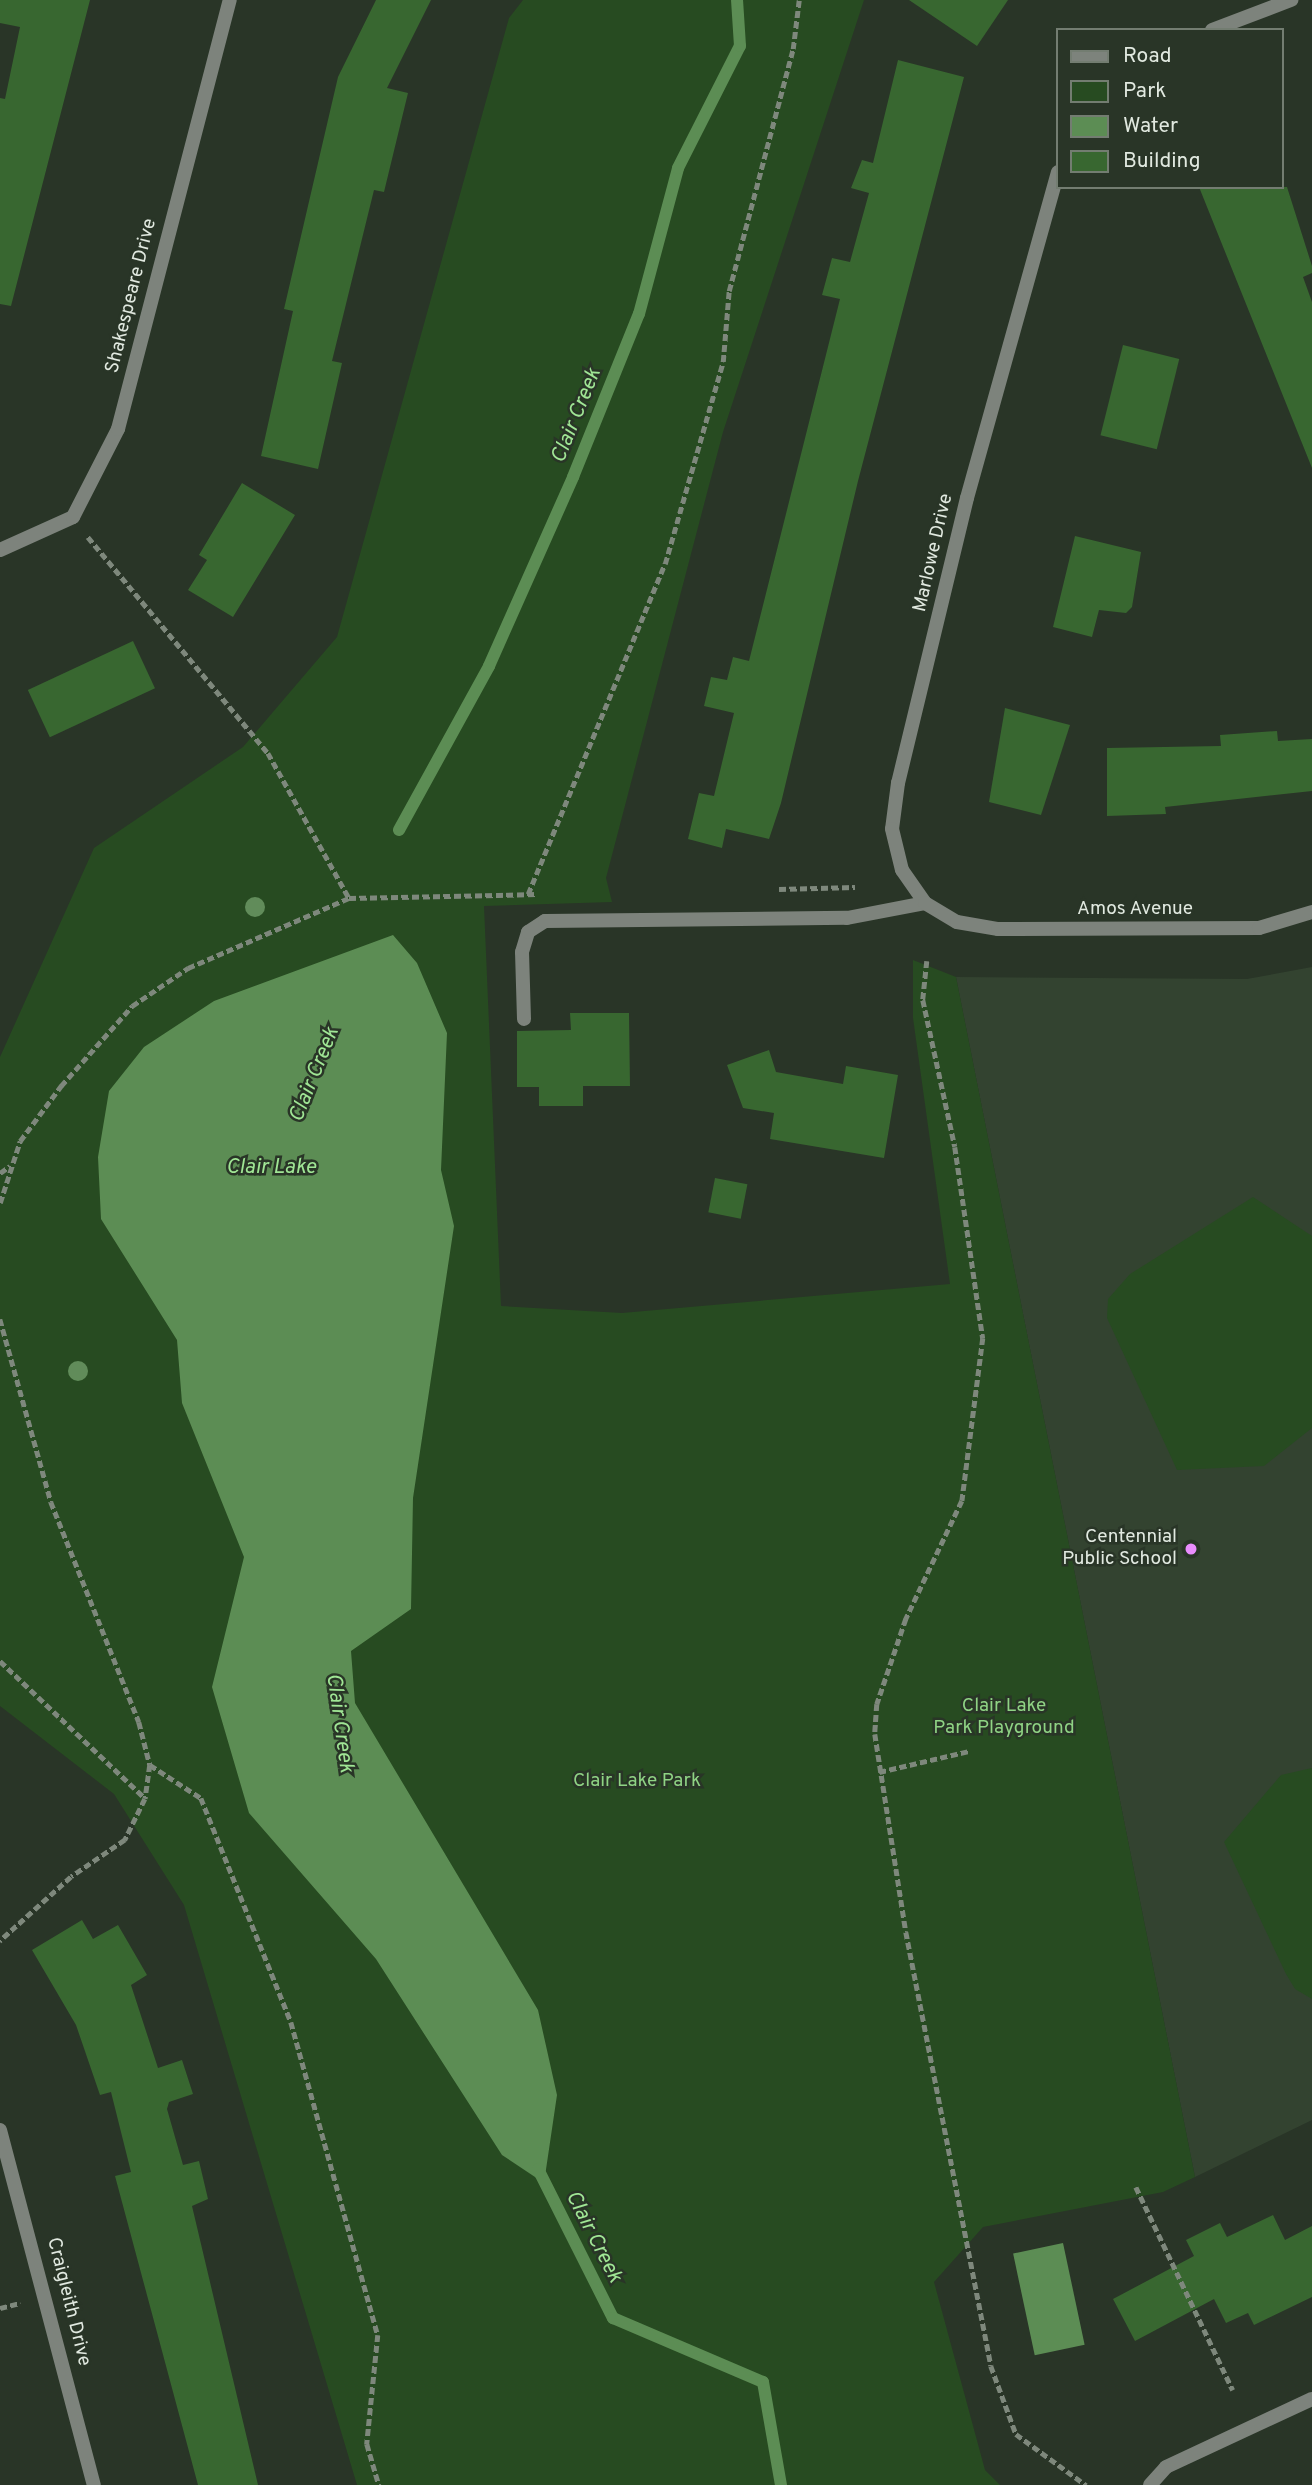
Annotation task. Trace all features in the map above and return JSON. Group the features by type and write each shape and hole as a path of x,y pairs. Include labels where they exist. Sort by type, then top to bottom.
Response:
{"street":[{"name":"Shakespeare Drive","path":"73,517 118,429 230,0"},
{"path":"1217,28 1291,0"},
{"name":"Marlowe Drive","path":"957,922 925,903 902,870 892,829 898,783 967,498 1056,179"},
{"path":"0,550 73,517"},
{"path":"524,1019 522,952 528,932 545,921 847,918 925,903"},
{"name":"Amos Avenue","path":"957,922 998,929 1259,928 1312,912"},
{"name":"Craigleith Drive","path":"0,2130 94,2485"},
{"path":"1150,2485 1166,2467 1312,2399"}],"path":[{"path":"528,895 676,526 723,362 729,291 793,48 799,0"},
{"path":"0,1203 20,1141 61,1086 132,1006 188,968 349,898 268,753 73,517"},
{"path":"928,961 923,1000 955,1147 983,1338 962,1501 906,1619 877,1704 879,1772 991,2366 1016,2434 1086,2485"},
{"path":"0,1173 10,1166"},
{"path":"0,1319 51,1502 139,1722 150,1766 145,1799 125,1840 71,1877 0,1941"},
{"path":"0,1661 145,1799"},
{"path":"879,1772 969,1751"},
{"path":"150,1766 201,1798 291,2022 378,2335 367,2444 379,2485"},
{"path":"1136,2187 1233,2390"}],"shaded area":[{"name":"Centennial Public School","path":"1312,967 1312,2120 1195,2177 956,977 1247,979"}],"green space":[{"name":"Clair Lake Park","path":"523,0 864,0 723,432 606,878 612,902 484,906 501,1306 622,1313 950,1284 913,1018 913,960 956,977 1195,2177 1163,2192 983,2227 934,2282 985,2470 1000,2485 357,2485 184,1905 114,1794 0,1706 0,1057 94,848 243,747 337,637 509,18"},
{"path":"1253,1197 1312,1236 1312,1428 1264,1466 1177,1470 1107,1318 1108,1299 1130,1274"},
{"path":"1312,1768 1312,1999 1295,1989 1286,1974 1224,1842 1281,1775"}],"water":[{"name":"Clair Lake","path":"393,935 417,963 447,1033 441,1170 454,1226 413,1498 411,1609 351,1651 355,1703 538,2010 557,2095 544,2183 502,2155 376,1959 249,1813 212,1687 244,1557 182,1403 177,1340 101,1219 98,1157 109,1091 144,1047 214,1001"},
{"path":"1063,2243 1085,2345 1035,2355 1013,2254"}],"building":[{"path":"0,0 90,0 11,306 0,304 0,98 5,99 20,27 0,23"},
{"path":"376,0 431,0 387,88 408,93 384,192 374,190 332,361 342,363 318,469 261,456 293,311 284,309 338,77"},
{"path":"909,0 1008,0 977,46"},
{"path":"898,60 964,77 858,481 781,803 769,839 726,829 722,848 688,839 699,793 714,796 734,713 704,706 711,677 727,680 733,657 749,661 840,299 822,295 832,258 850,262 869,193 851,188 862,160 873,163"},
{"path":"1287,187 1312,266 1312,273 1303,277 1312,302 1312,468 1200,189"},
{"path":"1123,345 1179,359 1157,449 1101,435"},
{"path":"242,483 295,515 233,617 188,590 207,560 199,555"},
{"path":"1075,536 1141,552 1132,607 1126,613 1099,610 1092,637 1053,627"},
{"path":"133,641 155,688 50,737 28,690"},
{"path":"1005,708 1070,725 1041,815 989,802"},
{"path":"1277,731 1278,741 1312,739 1312,791 1165,807 1166,814 1107,816 1107,748 1221,746 1220,735"},
{"path":"570,1013 629,1013 630,1086 583,1086 583,1106 539,1106 539,1087 517,1087 517,1031 571,1030"},
{"path":"769,1050 776,1072 843,1084 846,1066 898,1075 884,1158 770,1139 774,1113 743,1108 727,1065"},
{"path":"715,1178 747,1184 741,1219 708,1212"},
{"path":"82,1920 93,1939 118,1925 147,1975 131,1985 158,2068 182,2060 193,2094 169,2102 167,2109 183,2165 199,2161 208,2199 192,2206 258,2485 198,2485 115,2176 131,2172 111,2092 100,2095 76,2025 32,1950"},
{"path":"1273,2215 1285,2240 1312,2226 1312,2297 1254,2325 1248,2313 1226,2323 1214,2299 1135,2341 1113,2299 1194,2256 1186,2240 1220,2223 1227,2237"}],"waterway":[{"name":"Clair Creek","path":"399,830 489,666 573,477 639,314 678,168 740,46 737,0"},
{"name":"Clair Creek","path":"538,2169 613,2318 763,2382 781,2485"}],"place":[{"name":"Centennial Public School","path":"1191,1549"}],"park label":[{"name":"Clair Lake Park Playground","path":"1004,1718"}]}
